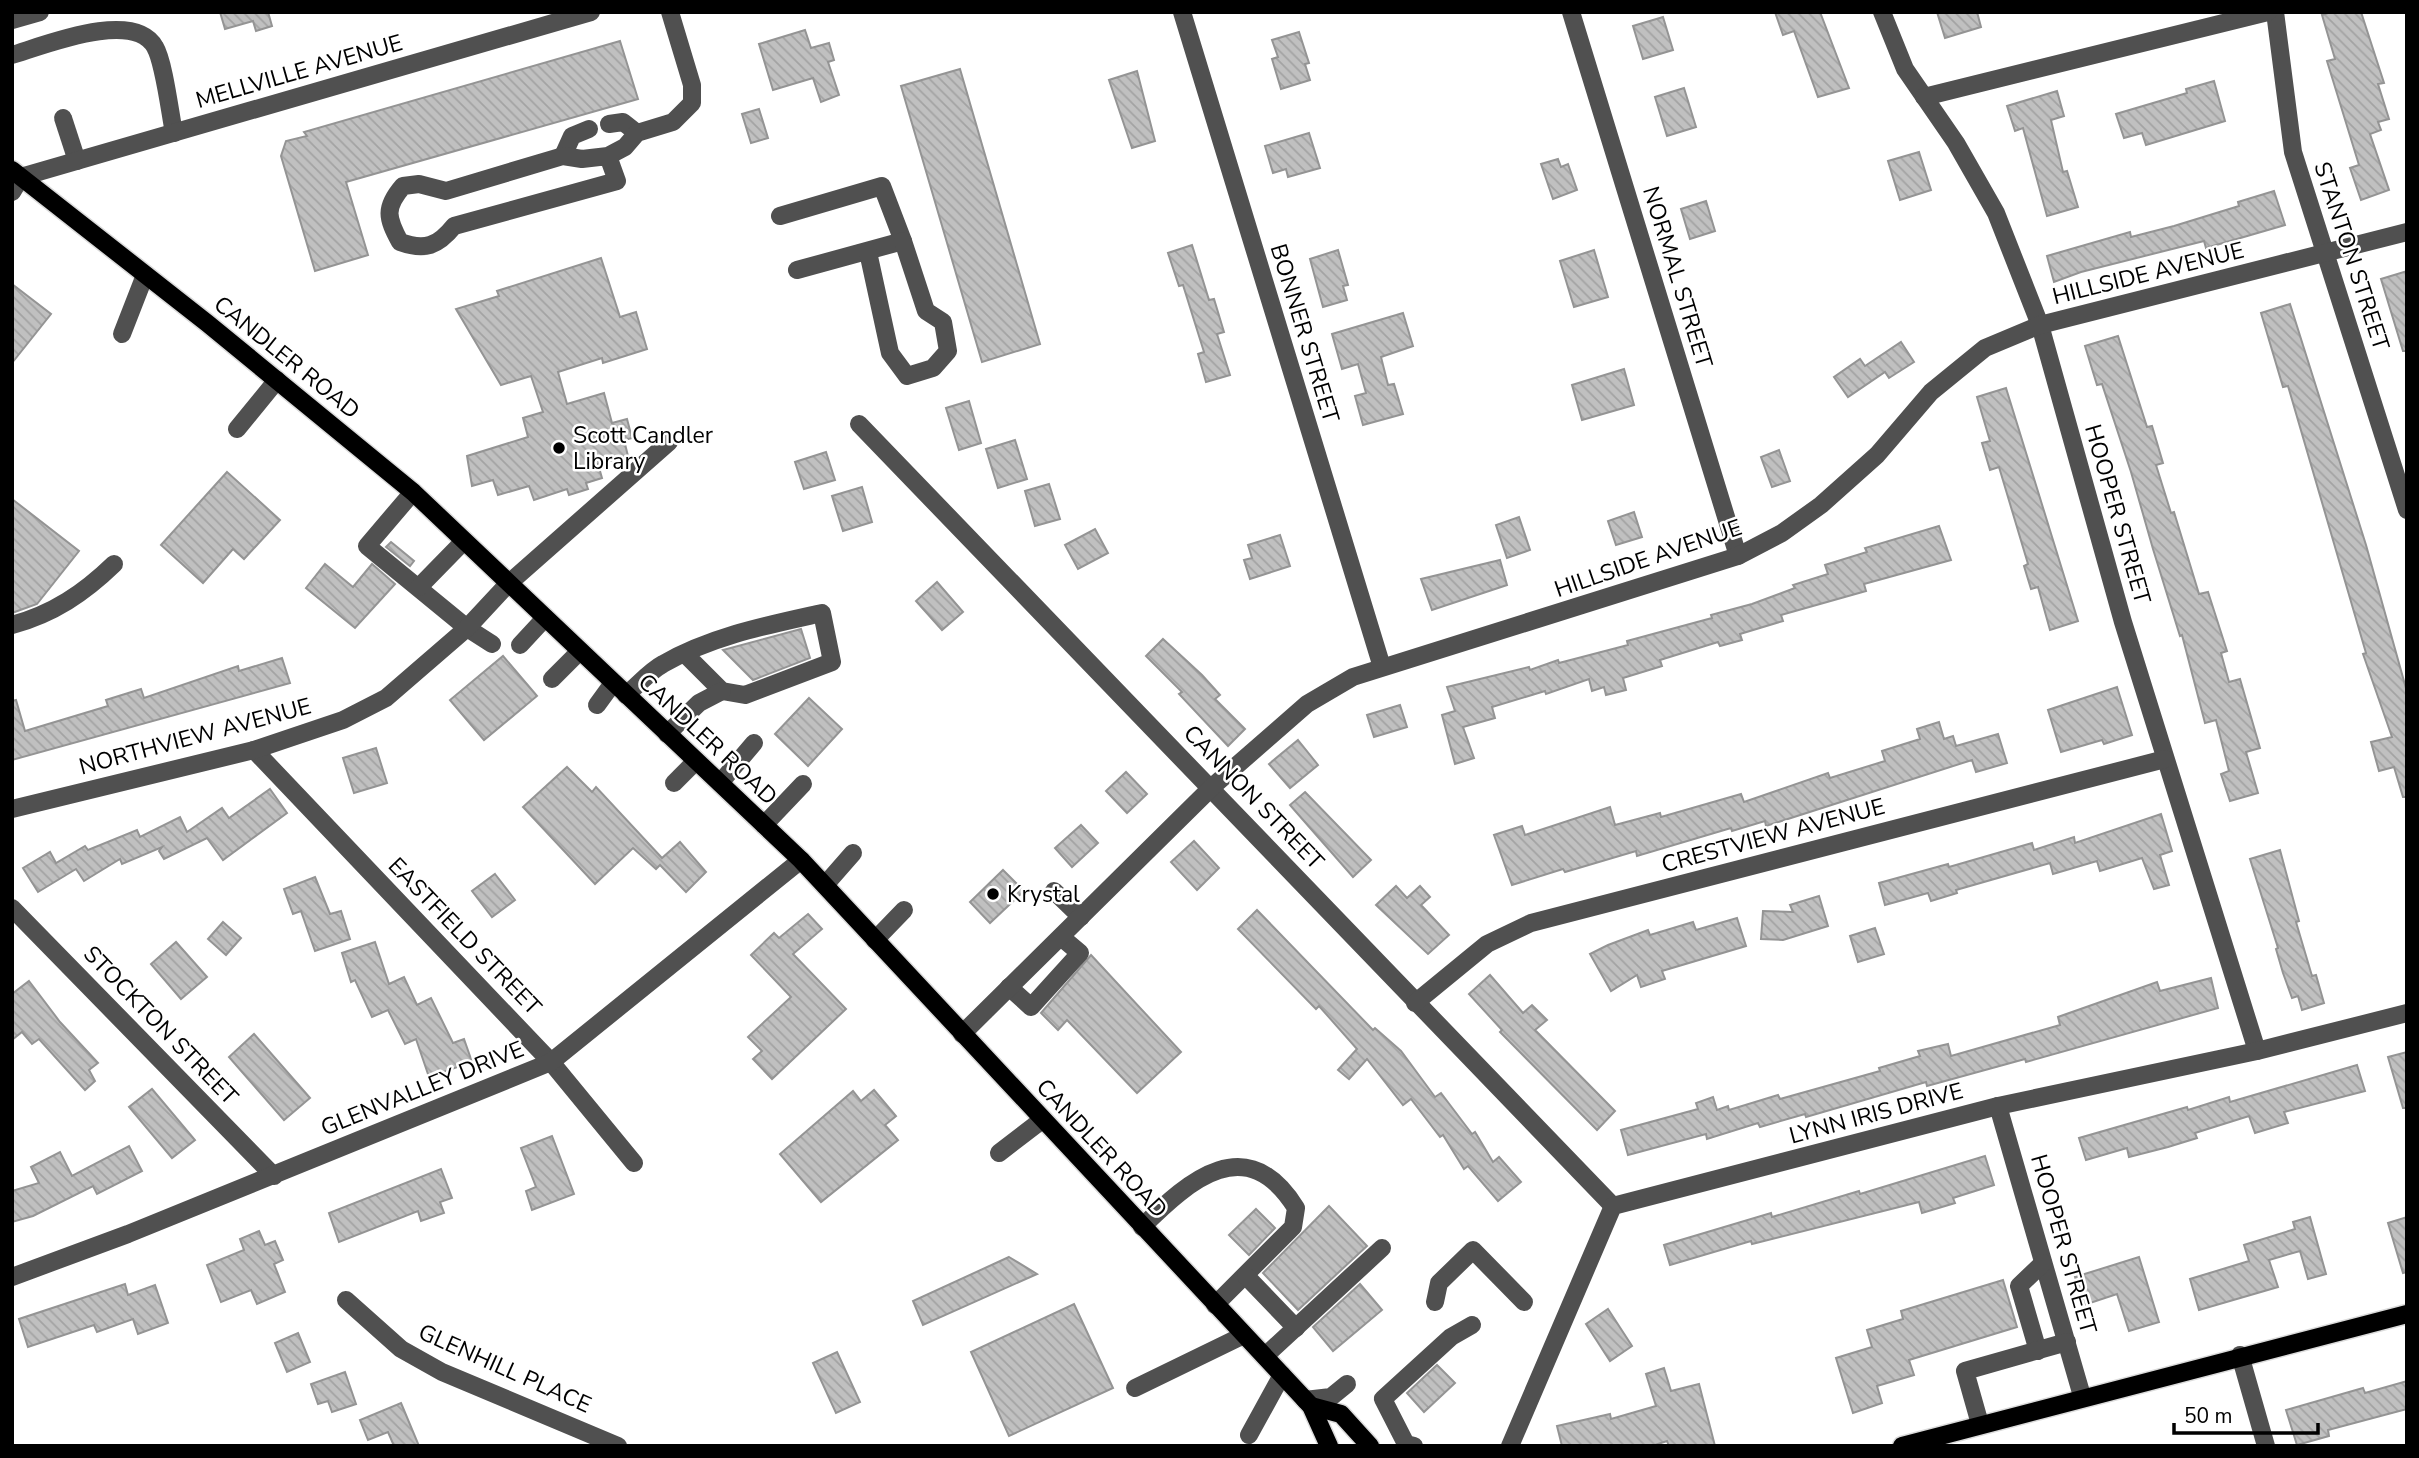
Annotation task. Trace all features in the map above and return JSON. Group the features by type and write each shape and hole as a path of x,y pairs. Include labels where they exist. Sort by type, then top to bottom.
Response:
{"main road":[{"name":"CANDLER ROAD","path":"15,180 145,275 413,492 801,860 1308,1403 1329,1446"},
{"path":"1902,1446 2082,1396 2407,1314"},
{"name":"CANDLER ROAD","path":"1308,1403 1341,1414 1370,1446"}],"street":[{"path":"12,20 40,12"},
{"name":"MELLVILLE AVENUE","path":"15,180 591,12"},
{"path":"608,156 617,181 454,226 442,241 430,247 400,242 388,215 392,199 403,186 419,184 446,191 563,156 582,159 608,156 625,147 638,133 673,122 692,103 692,85 670,12"},
{"name":"BONNER STREET","path":"1182,12 1382,667"},
{"name":"NORMAL STREET","path":"1571,12 1738,556"},
{"name":"HOOPER STREET","path":"1882,12 1905,69 1956,143 1996,213 2040,325 2123,622 2258,1051"},
{"path":"1924,97 2268,12"},
{"name":"STANTON STREET","path":"2275,12 2293,152 2407,510"},
{"path":"12,55 116,28 141,32 156,48 174,132"},
{"path":"63,118 77,160"},
{"path":"610,124 623,122 638,133"},
{"path":"563,156 572,136 589,129"},
{"path":"780,216 882,186 926,311 943,322 948,351 933,368 907,376 890,353 868,252"},
{"name":"HILLSIDE AVENUE","path":"962,1034 1212,787 1307,704 1353,677 1545,619 1738,556 1782,533 1821,505 1877,455 1931,392 1985,348 2040,325 2407,232"},
{"path":"797,270 903,241"},
{"path":"122,334 145,275"},
{"path":"237,429 277,380"},
{"name":"CANNON STREET","path":"859,424 1212,787 1415,1003 1613,1206"},
{"name":"NORTHVIEW AVENUE","path":"12,809 254,750 343,720 386,698 467,628 508,584 669,442"},
{"path":"413,492 367,546 467,628 492,644"},
{"path":"419,587 464,541"},
{"path":"12,625 36,619 85,592 114,564"},
{"path":"597,705 662,664 685,654 736,632 822,613 832,662 745,695 722,691 685,654"},
{"path":"520,645 545,618"},
{"path":"552,679 579,651"},
{"path":"667,734 699,704 722,691"},
{"path":"720,783 754,743"},
{"name":"EASTFIELD STREET","path":"254,750 551,1062 634,1163"},
{"name":"CRESTVIEW AVENUE","path":"1415,1003 1487,944 1531,923 2165,759"},
{"path":"674,783 696,761"},
{"path":"764,825 803,784"},
{"path":"825,885 853,853"},
{"name":"GLENVALLEY DRIVE","path":"12,1277 274,1176 551,1062 801,860"},
{"path":"1054,891 1081,917"},
{"name":"STOCKTON STREET","path":"12,908 274,1176"},
{"path":"876,940 904,911"},
{"path":"1009,987 1031,1007 1080,953 1061,937"},
{"name":"LYNN IRIS DRIVE","path":"1613,1206 1998,1106 2258,1051 2407,1013"},
{"name":"HOOPER STREET","path":"1998,1106 2082,1396"},
{"path":"999,1153 1042,1120"},
{"path":"1554,1172 1567,1158"},
{"path":"1142,1227 1165,1203 1223,1166 1247,1168 1285,1191 1296,1209 1293,1227 1215,1305"},
{"path":"1510,1446 1533,1382 1613,1206"},
{"path":"1265,1356 1382,1248"},
{"path":"1435,1302 1439,1283 1473,1251 1524,1302"},
{"path":"2038,1350 2019,1286 2043,1263"},
{"path":"1246,1276 1296,1328"},
{"name":"GLENHILL PLACE","path":"346,1300 401,1349 442,1372 618,1446"},
{"path":"1408,1445 1383,1399 1451,1337 1472,1325"},
{"path":"1135,1388 1244,1335"},
{"path":"1980,1424 1965,1371 2067,1342"},
{"path":"2240,1355 2266,1446"},
{"path":"1249,1435 1282,1375"},
{"path":"1308,1403 1331,1397 1347,1384"}],"building":[{"path":"220,12 268,12 272,26 256,31 253,21 225,29"},
{"path":"1775,12 1820,12 1849,88 1818,97 1794,31 1783,35"},
{"path":"1937,12 1977,12 1981,27 1945,38"},
{"path":"2331,12 2361,12 2384,83 2378,84 2389,119 2378,122 2381,130 2370,134 2389,190 2361,200 2350,168 2359,165 2327,61 2335,59 2322,15"},
{"path":"1663,17 1673,50 1643,59 1633,26"},
{"path":"805,30 811,48 829,43 834,60 828,62 839,95 821,102 813,78 773,90 759,44"},
{"path":"1299,32 1309,63 1305,64 1310,80 1281,89 1272,59 1278,57 1272,40"},
{"path":"620,41 638,99 346,182 368,255 315,271 281,156 286,141 307,136 304,132"},
{"path":"960,69 1040,344 982,362 901,86"},
{"path":"1137,71 1155,141 1132,148 1109,80"},
{"path":"2214,81 2225,121 2146,145 2142,133 2124,138 2116,114 2187,93 2186,89"},
{"path":"1684,88 1696,127 1667,136 1655,97"},
{"path":"2057,91 2064,116 2051,120 2063,172 2067,171 2078,207 2047,216 2023,128 2015,131 2007,106"},
{"path":"759,109 768,138 751,143 742,114"},
{"path":"1309,133 1320,168 1288,177 1286,169 1273,173 1265,146"},
{"path":"1919,152 1931,190 1900,200 1888,161"},
{"path":"1558,159 1561,167 1568,164 1577,190 1553,199 1541,164"},
{"path":"2274,191 2285,225 2206,248 2204,241 2081,272 2054,282 2047,256 2130,232 2131,237 2174,226 2239,206 2238,202"},
{"path":"1706,201 1715,231 1690,239 1681,209"},
{"path":"1192,245 1209,300 1214,299 1224,332 1217,334 1230,375 1206,382 1198,354 1204,352 1183,285 1179,286 1168,253"},
{"path":"1338,250 1348,285 1343,286 1347,300 1323,307 1310,259"},
{"path":"1594,250 1608,297 1574,307 1560,261"},
{"path":"601,258 620,317 636,312 647,349 603,363 602,358 558,372 567,404 604,393 612,423 627,419 632,438 624,440 628,456 598,464 602,478 586,483 588,489 569,495 567,489 534,500 529,486 498,495 493,480 472,486 467,456 528,437 523,418 543,412 531,376 501,385 456,309 499,296 497,291"},
{"path":"2407,271 2407,351 2403,351 2381,279"},
{"path":"12,284 51,314 12,363"},
{"path":"2290,304 2366,545 2407,692 2407,797 2403,797 2394,767 2379,771 2371,742 2392,737 2363,654 2366,653 2288,386 2283,387 2261,313"},
{"path":"1403,313 1413,346 1381,357 1388,385 1394,384 1403,414 1363,425 1355,396 1366,393 1358,364 1342,369 1332,334"},
{"path":"2118,336 2147,427 2152,426 2163,463 2156,465 2171,513 2174,512 2199,594 2208,592 2227,651 2221,653 2229,682 2240,679 2260,748 2246,752 2258,793 2230,801 2221,774 2229,771 2216,720 2205,723 2182,635 2180,636 2131,472 2102,384 2097,385 2085,346"},
{"path":"1901,342 1914,362 1889,378 1885,372 1848,397 1834,377 1860,359 1865,366"},
{"path":"1624,369 1634,405 1582,420 1572,385"},
{"path":"2006,388 2078,621 2050,630 2038,587 2031,589 2024,566 2028,564 1999,467 1990,470 1982,443 1990,441 1977,397"},
{"path":"969,401 981,443 959,450 946,408"},
{"path":"1015,440 1027,479 998,488 986,449"},
{"path":"1779,450 1790,481 1772,487 1761,457"},
{"path":"826,452 835,480 804,489 795,462"},
{"path":"227,472 280,520 244,559 233,549 203,583 161,545"},
{"path":"1049,484 1060,519 1035,526 1025,491"},
{"path":"862,487 872,522 843,531 832,496"},
{"path":"12,499 79,551 37,604 12,613"},
{"path":"1634,512 1642,537 1616,545 1608,521"},
{"path":"1519,517 1530,550 1507,558 1496,525"},
{"path":"1939,526 1951,560 1864,584 1866,591 1781,615 1783,621 1740,634 1742,640 1720,646 1718,642 1660,660 1662,666 1623,678 1626,690 1606,695 1604,687 1592,691 1589,679 1546,694 1545,691 1492,707 1495,718 1463,727 1474,758 1455,764 1442,715 1455,711 1447,687 1529,667 1530,670 1558,660 1559,663 1628,645 1627,641 1712,618 1711,615 1752,604 1795,588 1793,585 1828,574 1825,565 1867,552 1865,548"},
{"path":"1095,529 1108,553 1078,569 1065,545"},
{"path":"1280,535 1290,566 1250,579 1244,560 1252,558 1248,545"},
{"path":"391,542 414,561 410,566 386,547"},
{"path":"1500,560 1507,585 1432,610 1421,579"},
{"path":"325,564 353,587 372,564 395,584 355,628 306,588"},
{"path":"937,582 963,612 942,630 916,601"},
{"path":"801,629 810,658 753,680 723,650"},
{"path":"1163,639 1202,675 1220,695 1215,699 1245,729 1228,746 1179,694 1182,692 1146,656"},
{"path":"503,656 537,696 484,740 450,700"},
{"path":"282,658 290,683 12,760 12,701 16,700 25,731 108,706 106,700 141,689 144,698 238,666 239,671"},
{"path":"2117,687 2132,735 2104,744 2102,740 2061,752 2048,710"},
{"path":"809,698 842,729 808,766 775,734"},
{"path":"1400,705 1407,727 1374,737 1367,715"},
{"path":"1939,722 1944,739 1953,736 1956,746 1998,734 2007,763 1976,772 1972,760 1766,826 1765,821 1732,831 1731,828 1637,856 1636,851 1512,885 1494,835 1522,826 1525,835 1610,807 1615,825 1660,813 1661,817 1741,794 1744,802 1828,773 1830,778 1885,761 1882,751 1920,739 1917,729"},
{"path":"1298,740 1318,765 1290,788 1269,764"},
{"path":"376,748 387,783 354,793 343,758"},
{"path":"567,767 592,792 596,787 662,858 680,842 706,872 686,892 660,865 656,869 633,848 595,884 523,807"},
{"path":"1126,772 1147,794 1127,813 1106,791"},
{"path":"270,789 287,813 223,860 207,838 164,859 159,851 162,847 122,864 120,859 84,881 76,869 38,892 23,868 50,852 56,863 85,846 88,850 137,830 140,837 180,817 187,832 222,808 229,818"},
{"path":"1305,792 1371,860 1353,877 1290,805"},
{"path":"2161,814 2172,851 2160,855 2169,885 2154,889 2142,858 2100,871 2097,861 2053,874 2050,863 1956,890 1957,893 1931,901 1928,893 1885,905 1879,883 1948,864 1949,867 2032,843 2034,850 2074,837 2075,843"},
{"path":"1081,825 1098,843 1072,867 1055,848"},
{"path":"1194,841 1219,868 1197,890 1171,862"},
{"path":"2280,850 2299,921 2296,922 2312,976 2316,975 2324,1003 2302,1010 2298,996 2292,998 2283,973 2276,949 2278,948 2250,859"},
{"path":"1003,870 1024,891 990,923 970,902"},
{"path":"495,874 515,900 492,917 472,891"},
{"path":"315,877 330,914 341,911 350,939 315,951 301,911 293,914 284,889"},
{"path":"1396,886 1407,898 1420,886 1430,897 1421,905 1449,935 1428,954 1376,905"},
{"path":"1819,896 1828,926 1783,940 1761,939 1763,911 1793,912 1790,905"},
{"path":"1257,910 1373,1030 1375,1028 1401,1051 1435,1097 1441,1093 1472,1134 1475,1132 1493,1162 1499,1157 1521,1182 1498,1201 1468,1166 1464,1169 1443,1135 1440,1137 1411,1099 1403,1105 1367,1059 1349,1079 1338,1070 1357,1049 1319,1006 1316,1009 1238,929"},
{"path":"808,914 822,929 793,954 846,1009 772,1079 753,1059 762,1051 748,1037 791,997 751,955 774,933 779,938"},
{"path":"1737,918 1746,946 1662,971 1665,979 1641,987 1637,975 1611,991 1590,954 1648,930 1650,935 1693,922 1696,930"},
{"path":"223,922 241,938 226,955 208,939"},
{"path":"1875,928 1884,954 1858,962 1850,936"},
{"path":"176,942 207,977 181,999 151,964"},
{"path":"375,942 389,984 404,977 417,1005 431,998 453,1043 464,1039 472,1062 429,1077 416,1039 405,1044 388,1010 372,1017 355,980 351,982 342,953"},
{"path":"1091,955 1181,1052 1137,1093 1067,1020 1058,1030 1041,1013"},
{"path":"1490,975 1523,1013 1532,1005 1547,1020 1535,1030 1615,1111 1597,1130 1500,1032 1502,1030 1469,994"},
{"path":"2211,978 2218,1008 2026,1062 2025,1059 1927,1086 1926,1082 1806,1117 1805,1114 1760,1127 1758,1123 1707,1139 1706,1134 1628,1155 1621,1130 1698,1109 1696,1103 1713,1097 1717,1110 1728,1106 1729,1110 1778,1095 1780,1099 1880,1071 1879,1068 1920,1056 1918,1051 1948,1044 1951,1056 2060,1025 2058,1017 2157,982 2160,991"},
{"path":"29,981 60,1022 98,1063 89,1070 95,1081 85,1090 39,1039 32,1044 22,1032 12,1040 12,994"},
{"path":"254,1034 310,1098 284,1120 229,1057"},
{"path":"2407,1052 2407,1108 2403,1108 2388,1057"},
{"path":"2357,1065 2365,1091 2284,1112 2288,1123 2255,1133 2249,1116 2195,1133 2197,1138 2168,1147 2129,1157 2127,1148 2086,1160 2079,1138 2187,1107 2188,1110 2229,1097 2230,1102"},
{"path":"152,1089 195,1140 172,1158 129,1107"},
{"path":"874,1090 896,1116 885,1125 898,1140 821,1202 780,1154 853,1091 861,1101"},
{"path":"552,1136 574,1194 532,1210 526,1191 536,1187 521,1148"},
{"path":"129,1146 142,1171 97,1194 93,1186 33,1216 12,1222 12,1191 39,1183 31,1167 60,1152 72,1176"},
{"path":"1985,1156 1994,1185 1953,1198 1955,1203 1922,1213 1919,1202 1752,1244 1751,1241 1670,1265 1664,1245 1771,1213 1772,1217 1859,1191 1860,1194"},
{"path":"441,1169 452,1198 440,1202 444,1213 421,1221 418,1211 339,1242 329,1213"},
{"path":"1329,1206 1367,1246 1298,1310 1263,1273"},
{"path":"1256,1209 1275,1228 1249,1255 1229,1235"},
{"path":"2310,1217 2326,1274 2308,1279 2300,1251 2269,1260 2278,1287 2199,1310 2190,1279 2249,1261 2244,1245 2295,1229 2293,1222"},
{"path":"2407,1217 2407,1272 2403,1273 2388,1223"},
{"path":"259,1231 265,1245 275,1241 283,1260 274,1264 285,1292 257,1304 251,1290 221,1302 207,1265 244,1250 240,1239"},
{"path":"1009,1257 1037,1274 923,1325 913,1301"},
{"path":"2139,1257 2159,1322 2129,1331 2117,1294 2084,1305 2075,1277"},
{"path":"2003,1280 2017,1327 1909,1360 1914,1375 1877,1386 1882,1403 1853,1413 1836,1358 1872,1347 1867,1330 1903,1319 1901,1311"},
{"path":"125,1284 128,1295 155,1285 168,1323 138,1334 133,1319 97,1332 94,1325 28,1347 19,1319"},
{"path":"1360,1284 1382,1310 1333,1351 1313,1327"},
{"path":"1074,1304 1113,1388 1009,1436 971,1352"},
{"path":"1608,1309 1632,1346 1610,1361 1586,1324"},
{"path":"298,1333 310,1362 287,1372 275,1343"},
{"path":"837,1352 860,1402 836,1413 813,1363"},
{"path":"1437,1365 1455,1383 1424,1412 1407,1393"},
{"path":"1664,1368 1671,1391 1699,1384 1715,1446 1669,1446 1667,1441 1652,1446 1562,1446 1557,1426 1610,1414 1611,1419 1656,1406 1646,1374"},
{"path":"345,1372 356,1404 332,1412 328,1401 318,1404 311,1384"},
{"path":"2407,1381 2407,1409 2328,1430 2329,1436 2297,1445 2286,1410 2363,1388 2365,1393"},
{"path":"401,1403 419,1446 394,1446 388,1432 368,1440 360,1420"}],"place":[{"name":"Scott Candler Library","path":"559,448"},
{"name":"Krystal","path":"993,894"}]}
